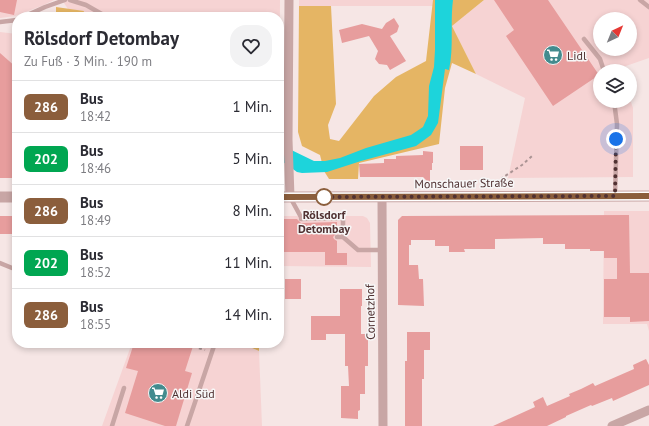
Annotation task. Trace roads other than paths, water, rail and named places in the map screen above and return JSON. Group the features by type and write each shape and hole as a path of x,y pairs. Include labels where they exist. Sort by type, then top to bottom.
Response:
{"street":[{"path":"285,197 289,169 289,0"},
{"name":"Monschauer Straße","path":"285,197 649,196"},
{"path":"0,197 12,197"},
{"name":"Cornetzhof","path":"382,197 383,426"},
{"path":"612,426 649,410"}],"lane":[{"path":"34,12 65,0"},
{"path":"70,0 86,5 98,12"},
{"path":"640,0 649,7"},
{"path":"0,22 12,21"},
{"path":"584,39 600,59 602,64"},
{"path":"615,108 617,124 615,196"},
{"path":"285,197 302,219 343,218 343,237"},
{"path":"337,237 343,237 358,250 382,250"},
{"path":"0,263 12,268"},
{"path":"187,426 213,348"},
{"path":"112,426 124,388"}],"water":[{"path":"435,0 453,0 452,44 449,70 445,69 438,123 431,135 416,146 327,172 297,172 284,163 284,146 314,161 325,161 340,158 366,148 411,135 423,127 428,116 429,86 434,67"}],"place":[{"name":"Lidl","path":"553,55"},
{"name":"Rölsdorf Detombay","path":"324,197"},
{"name":"Aldi Süd","path":"158,393"}]}
